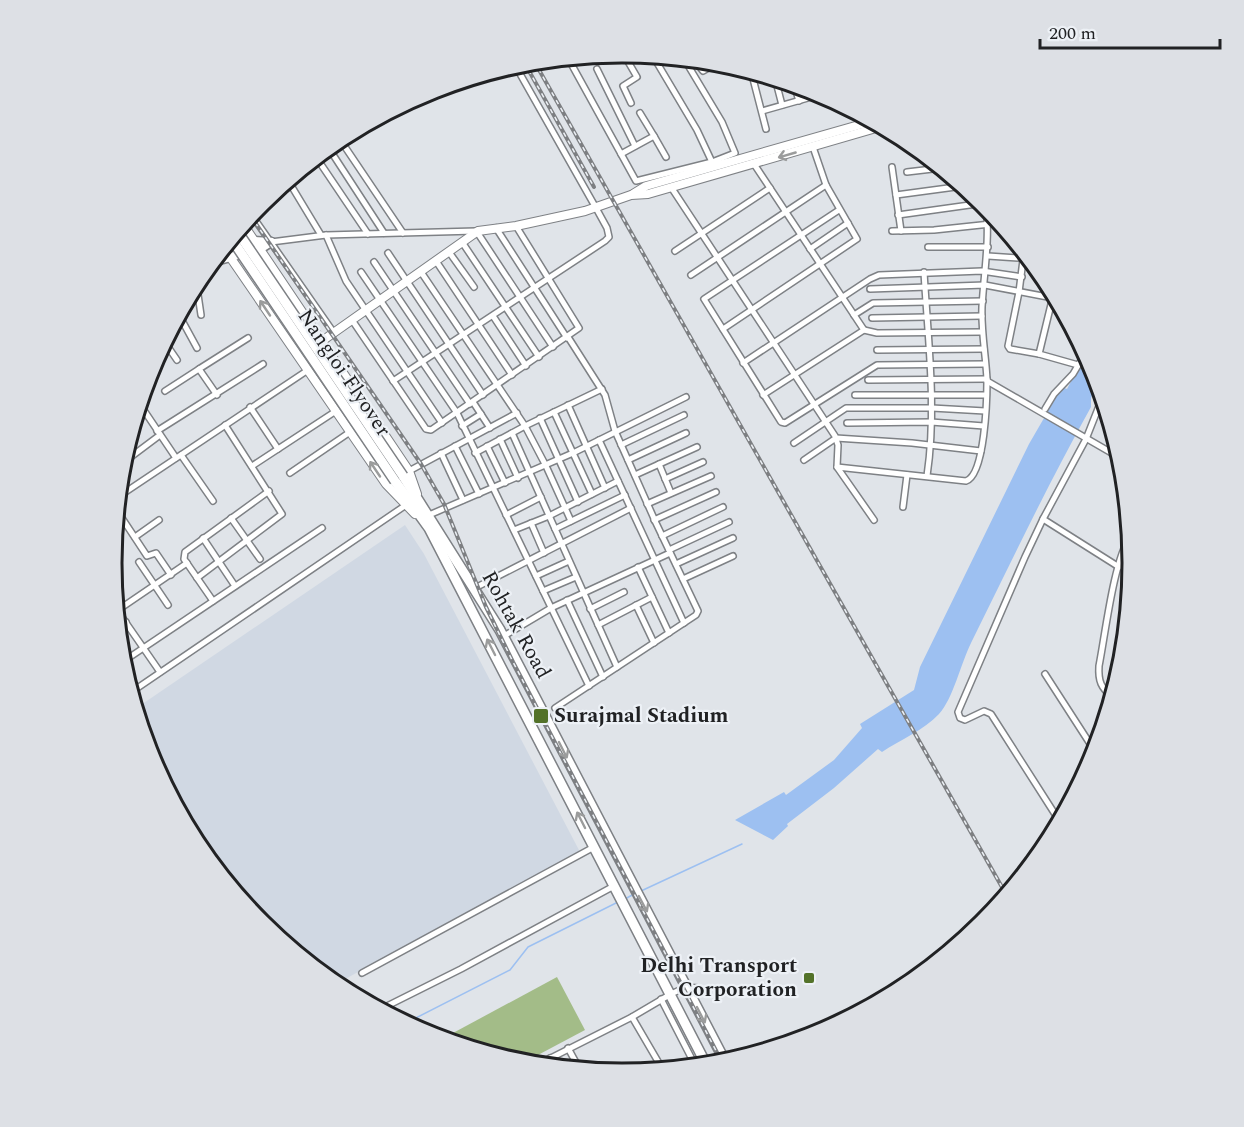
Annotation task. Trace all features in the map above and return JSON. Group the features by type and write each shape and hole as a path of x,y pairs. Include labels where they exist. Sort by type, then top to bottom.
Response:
{"highway":[{"name":"Nangloi Flyover","path":"242,238 402,476 429,528"},
{"name":"Nangloi Flyover","path":"236,245 419,499"},
{"name":"Rohtak Road","path":"419,499 504,636 721,1054"},
{"name":"Rohtak Road","path":"429,528 703,1057"}],"main road":[{"path":"236,246 254,241 271,242"},
{"path":"225,258 260,249 271,242"}],"street":[{"path":"629,63 638,77 623,87 631,103"},
{"path":"658,64 697,130 712,162"},
{"path":"572,66 636,181 712,162 733,155 735,151 722,122 689,67"},
{"path":"597,69 635,146"},
{"path":"393,381 609,237 607,228 520,74"},
{"path":"754,81 766,129"},
{"path":"778,88 782,105"},
{"path":"797,95 799,101"},
{"path":"762,111 807,99"},
{"path":"640,113 666,157"},
{"path":"271,242 323,235 477,232 516,226 596,208 632,195 646,186 861,124"},
{"path":"632,195 648,194 671,188 871,130"},
{"path":"621,154 654,136"},
{"path":"345,147 403,233"},
{"path":"723,329 857,239 826,185 813,147"},
{"path":"333,155 384,233"},
{"path":"320,164 368,234"},
{"path":"754,164 864,330 877,333 982,332"},
{"path":"892,167 901,231"},
{"path":"907,172 931,169"},
{"path":"691,275 826,185"},
{"path":"292,187 323,235 342,275 442,423"},
{"path":"896,195 952,187"},
{"path":"671,188 836,438 837,467 874,520"},
{"path":"675,251 770,188"},
{"path":"898,215 972,206"},
{"path":"839,210 704,299 783,424 877,365 985,364"},
{"path":"257,222 334,333"},
{"path":"810,249 848,224"},
{"path":"837,467 969,480 973,476 981,451 987,380 982,316 988,256 988,224 934,230 892,231"},
{"path":"352,320 427,430 431,430 577,331 579,325 516,226"},
{"path":"495,228 602,390 621,445 698,611 696,615 555,708"},
{"path":"248,231 322,341 402,476 517,414"},
{"path":"322,341 477,232"},
{"path":"477,232 553,347"},
{"path":"462,242 539,357"},
{"path":"928,247 988,247"},
{"path":"449,252 474,287"},
{"path":"388,253 483,395"},
{"name":"Rohtak Road","path":"229,254 386,484 429,528"},
{"path":"988,256 1019,259"},
{"path":"436,261 512,375"},
{"path":"374,262 436,354 490,428"},
{"path":"1023,264 1008,346 1010,349 1040,354 1078,365"},
{"path":"743,363 874,277 924,272 986,271 1022,278"},
{"path":"361,272 457,413 589,686"},
{"path":"421,272 525,426 571,521"},
{"path":"924,272 932,394 931,445 927,477"},
{"path":"870,289 985,285 1044,296"},
{"path":"198,297 201,315"},
{"path":"854,315 873,303 983,301"},
{"path":"1040,354 1052,308"},
{"path":"493,316 526,366"},
{"path":"872,318 982,316"},
{"path":"183,324 197,348"},
{"path":"763,395 864,330"},
{"path":"165,391 248,338"},
{"path":"877,350 984,348"},
{"path":"170,349 177,360"},
{"path":"1043,410 1080,362"},
{"path":"134,454 159,433 263,364"},
{"path":"199,369 217,395"},
{"path":"127,491 308,370"},
{"path":"868,380 987,380 1043,410 1110,454"},
{"path":"475,453 540,418 602,390"},
{"path":"855,394 986,395"},
{"path":"429,515 546,466 686,397"},
{"path":"568,405 605,488"},
{"path":"250,407 278,449"},
{"path":"794,443 848,407 985,411"},
{"path":"1055,814 991,714 984,711 965,720 960,718 958,711 1043,519 1098,409"},
{"path":"252,466 336,411"},
{"path":"145,412 213,501"},
{"path":"554,412 592,494"},
{"path":"462,426 481,414"},
{"path":"621,445 684,416"},
{"path":"540,418 578,502"},
{"path":"848,423 932,422 984,426"},
{"path":"197,578 282,514 225,425"},
{"path":"291,473 350,432"},
{"path":"512,433 617,667"},
{"path":"628,460 686,433"},
{"path":"804,460 836,438 981,451"},
{"path":"500,439 518,478"},
{"path":"599,440 684,623"},
{"path":"455,446 479,494"},
{"path":"487,446 505,483"},
{"path":"635,475 697,447"},
{"path":"441,453 463,500"},
{"path":"665,479 703,462"},
{"path":"659,464 671,493"},
{"path":"903,507 907,475"},
{"path":"647,504 711,476"},
{"path":"514,531 618,481"},
{"path":"213,601 184,559 185,552 269,491"},
{"path":"654,520 716,492"},
{"path":"555,529 625,495"},
{"path":"506,515 541,497"},
{"path":"138,688 406,505"},
{"path":"662,536 723,507"},
{"path":"475,588 631,508"},
{"path":"231,518 260,559"},
{"path":"1043,519 1119,567"},
{"path":"135,537 159,520"},
{"path":"124,521 148,556 157,554 171,575"},
{"path":"504,636 551,608 729,522"},
{"path":"531,523 544,553"},
{"path":"130,657 322,528"},
{"path":"203,538 235,586"},
{"path":"676,564 733,538"},
{"path":"683,579 734,556"},
{"path":"1105,692 1098,679 1099,666 1122,557"},
{"path":"536,576 569,561"},
{"path":"139,562 168,605"},
{"path":"124,604 187,563"},
{"path":"638,567 669,633"},
{"path":"543,591 576,577"},
{"path":"590,609 624,592"},
{"path":"598,625 652,597"},
{"path":"567,600 603,677"},
{"path":"636,605 654,643"},
{"path":"126,622 160,672"},
{"path":"1045,674 1089,742"},
{"path":"362,973 594,847"},
{"path":"388,1005 616,889"},
{"path":"550,1058 632,1017 671,994 686,987 698,988"},
{"path":"661,999 692,1059"},
{"path":"632,1017 659,1063"},
{"path":"568,1048 575,1062"}],"shaded area":[{"path":"405,525 424,554 580,852 344,980 317,961 268,917 246,894 206,842 173,785 142,704"}],"green space":[{"path":"557,977 585,1030 536,1056 492,1047 452,1034"}],"water":[{"path":"1080,364 1093,394 1091,407 1044,495 967,651 953,690 939,714 919,730 882,752 878,749 834,788 787,824 788,826 773,840 735,820 784,792 786,795 834,760 862,728 860,724 914,690 920,667 1029,444 1062,387 1067,389"}],"waterway":[{"path":"641,891 742,844"},
{"path":"625,899 634,894"},
{"path":"415,1019 510,970 528,947 618,902"}],"railway":[{"path":"539,70 1003,888"},
{"path":"530,72 594,187"},
{"path":"256,223 421,464 444,504 486,607 513,662 718,1054"}],"place":[{"name":"Surajmal Stadium","path":"541,716"},
{"name":"Delhi Transport Corporation","path":"809,978"}]}
